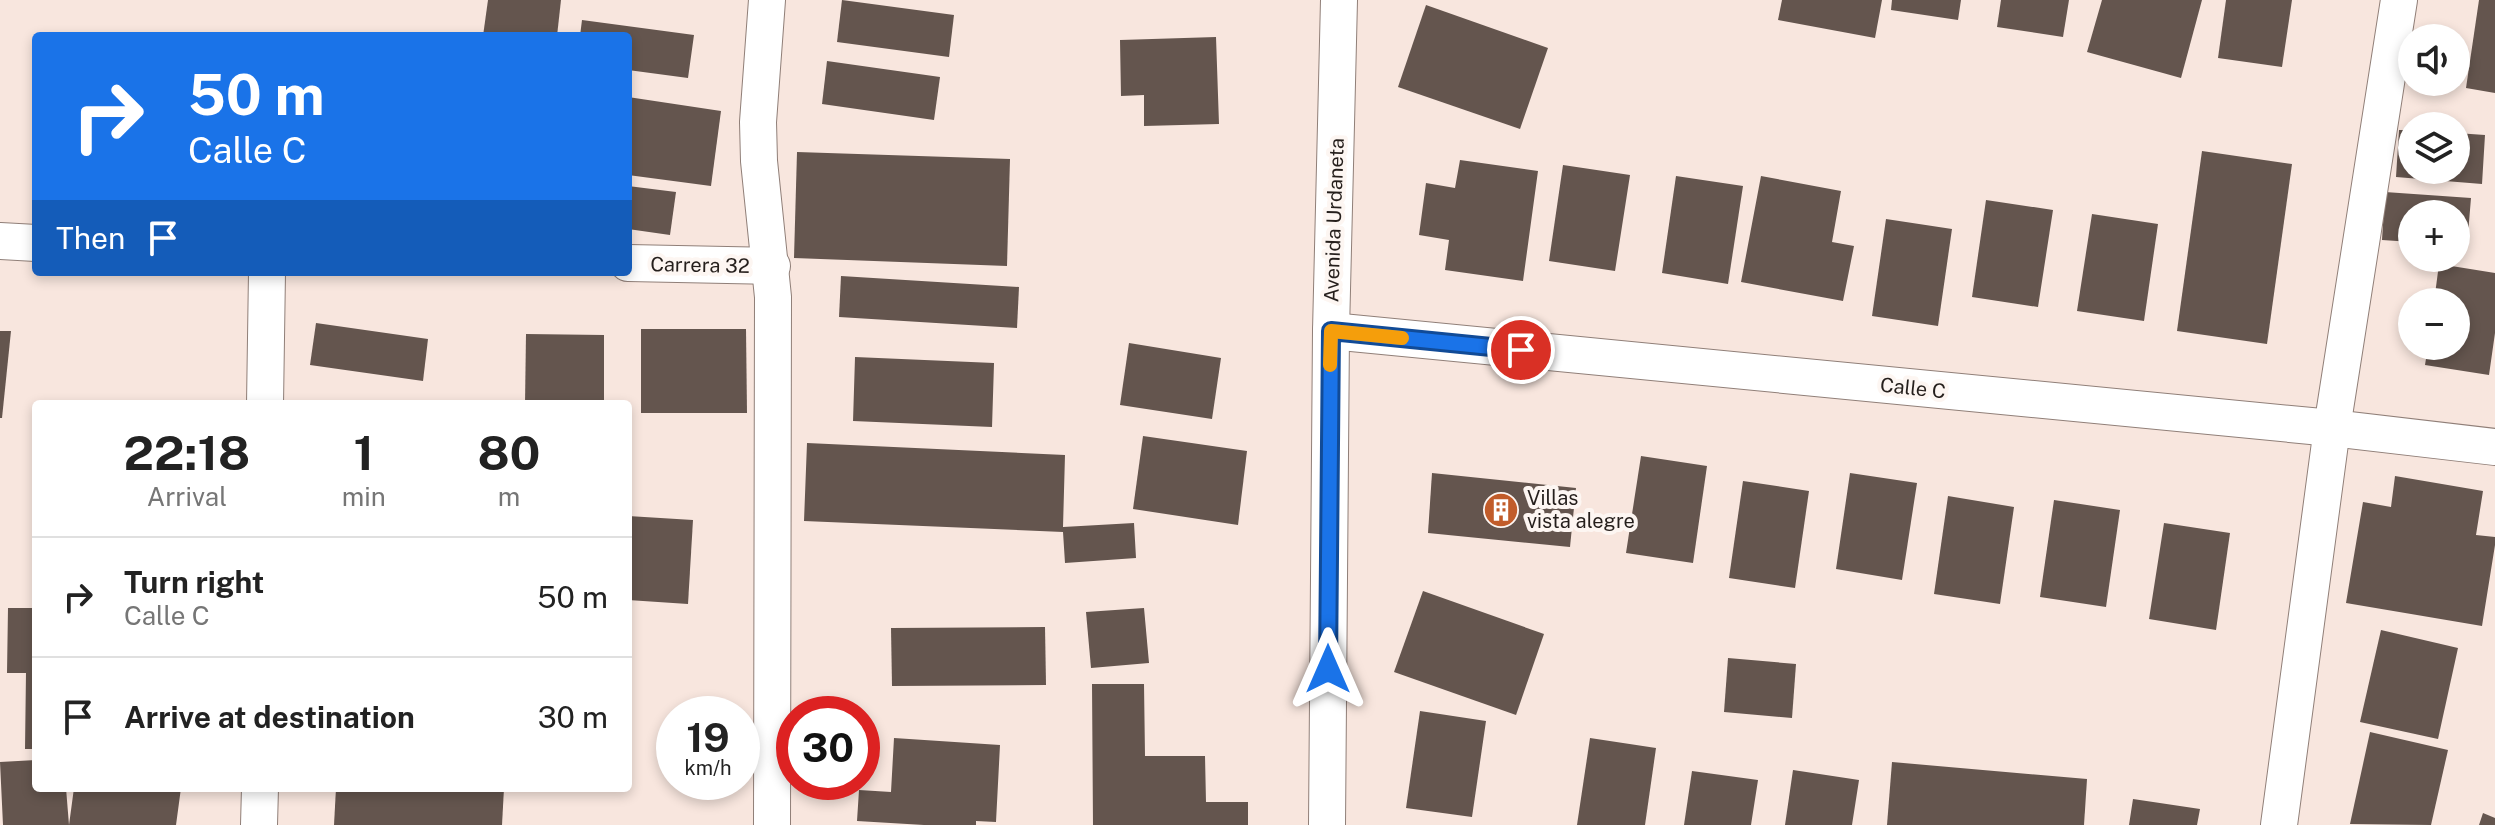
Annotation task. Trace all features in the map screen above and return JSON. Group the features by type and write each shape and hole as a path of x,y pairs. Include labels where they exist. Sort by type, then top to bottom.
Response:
{"street":[{"path":"767,0 758,122 759,161 772,266 772,825"},
{"name":"Avenida Urdaneta","path":"1328,824 1331,331 1339,0"},
{"path":"2279,825 2332,428 2399,0"},
{"path":"0,241 32,243"},
{"name":"Carrera 32","path":"632,263 772,266"},
{"path":"265,400 267,276"},
{"name":"Calle C","path":"1331,331 2332,428 2495,447"},
{"path":"259,825 260,792"}],"building":[{"path":"488,0 561,0 557,32 484,32"},
{"path":"842,0 954,15 949,57 837,42"},
{"path":"1782,0 1882,0 1875,38 1778,20"},
{"path":"1892,0 1961,0 1958,20 1891,10"},
{"path":"2001,0 2069,0 2063,37 1997,27"},
{"path":"2102,0 2202,0 2181,78 2087,52"},
{"path":"2226,0 2292,0 2282,67 2218,58"},
{"path":"2479,0 2495,0 2495,93 2470,89 2470,61"},
{"path":"1426,5 1548,48 1520,129 1398,87"},
{"path":"582,20 694,35 688,78 632,71 632,32 580,32"},
{"path":"1216,37 1219,124 1144,126 1144,95 1121,96 1120,40"},
{"path":"827,61 940,77 934,120 822,104"},
{"path":"632,98 721,111 711,186 632,176"},
{"path":"2470,134 2485,135 2482,184 2470,183"},
{"path":"2202,151 2292,164 2267,344 2177,331"},
{"path":"797,152 1010,159 1007,266 794,258"},
{"path":"1460,160 1538,171 1523,281 1445,270 1449,240 1419,235 1426,183 1455,188"},
{"path":"1563,165 1630,175 1615,271 1549,261"},
{"path":"1676,176 1743,186 1728,284 1662,273"},
{"path":"1761,176 1841,191 1832,242 1854,246 1843,301 1741,282"},
{"path":"632,186 676,192 670,235 632,230"},
{"path":"2385,192 2471,198 2470,210 2470,200 2398,200 2398,241 2382,240"},
{"path":"1986,200 2053,210 2038,307 1972,297"},
{"path":"2092,214 2158,224 2144,321 2077,311"},
{"path":"1886,219 1952,229 1938,326 1872,316"},
{"path":"2470,269 2495,273 2495,333 2489,375 2425,365 2426,360 2470,360 2470,288 2436,288 2438,272 2470,272"},
{"path":"841,276 1019,287 1017,328 839,317"},
{"path":"316,323 428,339 423,381 310,365"},
{"path":"641,329 746,329 747,413 641,413"},
{"path":"0,331 11,331 2,418 0,418"},
{"path":"526,334 604,335 604,400 525,400"},
{"path":"1129,343 1221,358 1212,419 1120,405"},
{"path":"855,357 994,363 992,427 853,421"},
{"path":"1143,436 1247,451 1238,525 1133,509"},
{"path":"807,443 1065,455 1063,527 1134,523 1136,558 1065,563 1063,532 804,521"},
{"path":"1641,456 1707,466 1693,563 1626,553"},
{"name":"Villas vista alegre","path":"1432,473 1576,488 1570,547 1428,533"},
{"path":"1850,473 1917,483 1902,580 1836,569"},
{"path":"2395,476 2483,491 2476,535 2495,537 2495,545 2482,626 2346,603 2363,502 2391,507"},
{"path":"1743,481 1809,491 1795,588 1729,578"},
{"path":"1948,496 2014,507 2000,604 1934,594"},
{"path":"2054,500 2120,510 2106,607 2040,597"},
{"path":"632,516 693,520 688,604 632,600"},
{"path":"2164,523 2230,533 2216,630 2149,619"},
{"path":"1423,591 1544,634 1516,715 1394,672"},
{"path":"8,608 32,608 32,749 25,749 26,673 7,673"},
{"path":"1144,608 1149,663 1091,668 1086,612"},
{"path":"1045,627 1046,685 892,686 891,628"},
{"path":"2381,630 2458,648 2438,739 2360,722"},
{"path":"1728,658 1796,664 1792,718 1724,712"},
{"path":"1092,684 1144,684 1145,756 1205,756 1206,802 1248,802 1248,825 1093,825"},
{"path":"1420,711 1486,721 1472,817 1406,808"},
{"path":"2370,732 2448,750 2431,825 2350,824"},
{"path":"894,738 1000,745 996,822 924,825 857,821 858,800 880,800 880,791 891,792"},
{"path":"1590,738 1656,748 1645,825 1577,825"},
{"path":"32,760 32,792 66,792 69,825 3,825 0,762"},
{"path":"1892,762 2087,779 2084,825 1887,825"},
{"path":"1793,770 1859,780 1852,825 1785,825"},
{"path":"1692,771 1758,780 1751,825 1684,825"},
{"path":"73,792 180,792 176,825 69,825"},
{"path":"336,792 504,792 502,825 334,825"},
{"path":"2133,799 2200,809 2197,825 2129,825"},
{"path":"2483,813 2495,818 2495,825 2479,825"}],"slow traffic":[{"path":"1330,365 1331,331 1402,338"}],"place":[{"name":"Villas vista alegre","path":"1501,510"}],"route":[{"path":"1328,669 1331,331 1521,350"}]}
